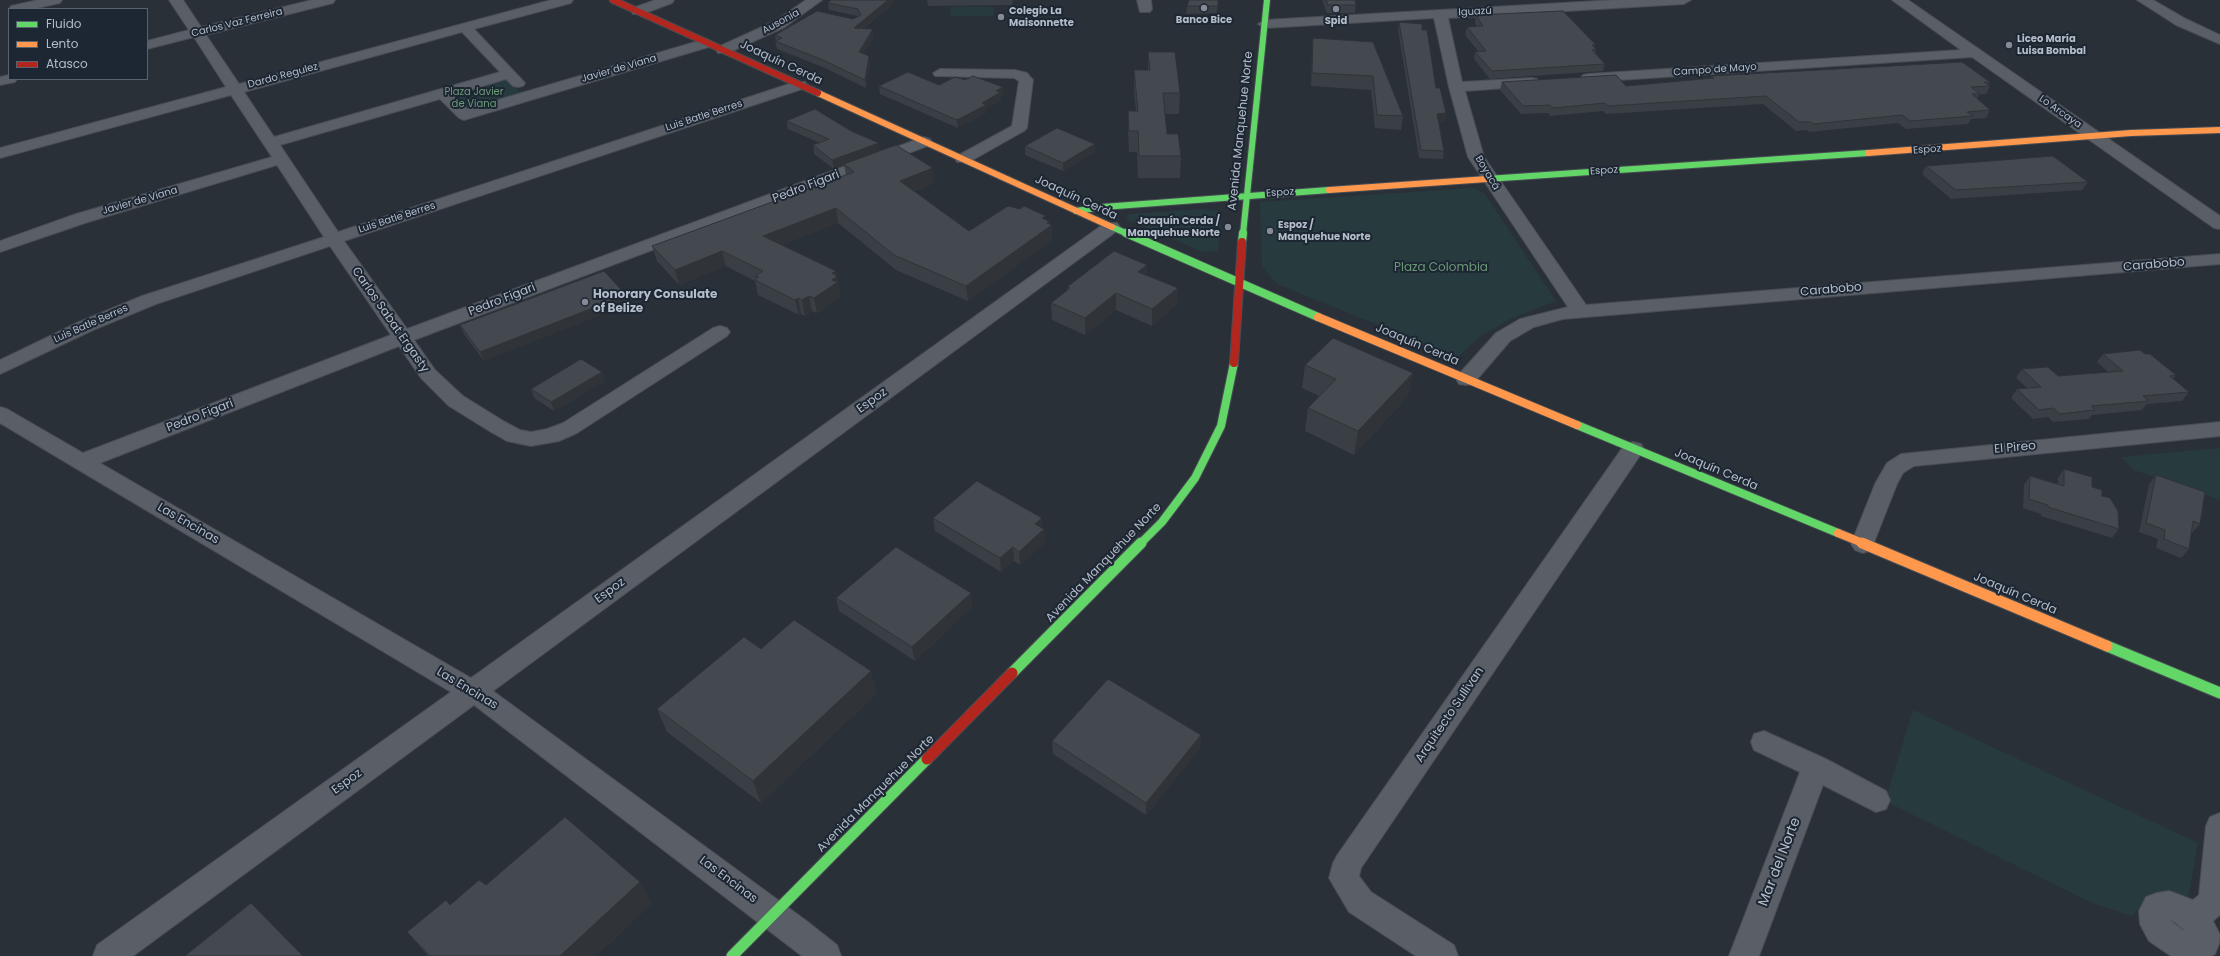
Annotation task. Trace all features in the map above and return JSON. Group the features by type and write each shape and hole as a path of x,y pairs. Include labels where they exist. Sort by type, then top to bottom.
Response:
{"street":[{"path":"19,8 55,0"},
{"name":"Carlos Sabat Ergasty","path":"176,0 334,239 402,338 428,374 456,401 515,436 531,439 551,436 570,428 720,332"},
{"name":"Carlos Vaz Ferreira","path":"148,45 328,0"},
{"name":"Dardo Regulez","path":"0,152 566,0"},
{"name":"Joaquín Cerda","path":"613,0 963,160 1240,284 2220,692"},
{"path":"638,11 667,0"},
{"name":"Avenida Manquehue Norte","path":"732,956 1106,580 1167,516 1195,478 1221,426 1234,370 1246,196 1267,0"},
{"name":"Iguazú","path":"1265,24 1440,14 1558,4 1684,0"},
{"name":"Lo Arcaya","path":"1899,0 2220,224"},
{"path":"2144,0 2175,19 2220,40"},
{"name":"Ausonia","path":"723,50 772,28 802,10 816,7"},
{"name":"Boyacá","path":"1440,14 1456,87 1476,157 1489,179 1580,311"},
{"path":"465,27 530,95"},
{"name":"Javier de Viana","path":"443,92 464,115 707,43"},
{"name":"Campo de Mayo","path":"1575,79 1974,53"},
{"path":"940,73 1014,74 1022,76 1026,80 1019,128 963,160"},
{"path":"271,143 509,74"},
{"path":"1456,87 1543,81"},
{"name":"Luis Batle Berres","path":"0,368 41,346 127,308 800,85"},
{"name":"Espoz","path":"1076,211 1103,207 1246,196 2096,137 2131,133 2193,121"},
{"name":"Espoz","path":"2131,133 2220,130"},
{"name":"Pedro Figari","path":"81,462 402,338 924,142"},
{"name":"Javier de Viana","path":"0,247 82,218 282,159"},
{"name":"Espoz","path":"108,956 1111,227"},
{"name":"Carabobo","path":"1466,379 1494,345 1515,329 1543,317 1580,311 2220,260"},
{"name":"Las Encinas","path":"0,414 473,690 774,914 826,956"},
{"name":"El Pireo","path":"1863,544 1886,484 1895,468 1909,459 2220,429"},
{"name":"Arquitecto Sullivan","path":"1443,956 1360,902 1344,878 1348,863 1633,448"},
{"path":"1764,742 1816,767 1876,800"},
{"name":"Mar del Norte","path":"1744,956 1816,767"},
{"path":"2194,918 2213,902 2220,826"},
{"path":"2169,905 2186,912 2194,918 2204,932 2206,938 2204,944 2192,948 2190,951 2175,943 2160,931 2155,924 2154,912 2156,907 2169,905"}],"green space":[{"path":"951,7 994,7 993,16 950,16"},
{"name":"Plaza Javier de Viana","path":"505,76 524,96 468,112 449,92"},
{"name":"Plaza Colombia","path":"1474,188 1485,194 1556,301 1510,319 1479,337 1458,357 1277,284 1262,266 1260,202"},
{"path":"1205,209 1218,211 1222,216 1218,251 1203,252 1126,219 1129,214"},
{"path":"2220,448 2220,500 2134,470 2121,457"},
{"path":"1913,710 2198,843 2188,898 2149,898 2132,916 2092,903 1885,801"}],"building":[{"path":"831,0 888,0 854,28 873,29 859,52 869,56 865,80 823,60 775,41 782,38 775,35 817,11 853,19 861,15 858,9 828,3"},
{"path":"1189,0 1218,0 1218,6 1187,6"},
{"path":"1326,0 1355,0 1356,5 1328,5"},
{"path":"1563,11 1595,44 1592,45 1596,49 1592,50 1605,64 1492,71 1475,52 1486,51 1467,27 1483,26 1476,15"},
{"path":"1399,22 1422,24 1422,30 1427,30 1436,88 1440,88 1446,113 1437,114 1444,151 1421,150"},
{"path":"1313,38 1373,42 1403,116 1377,115 1373,76 1312,73"},
{"path":"1148,52 1175,52 1180,93 1163,93 1167,134 1178,134 1181,156 1139,156 1138,131 1129,131 1128,111 1138,111 1134,70 1150,70"},
{"path":"1962,62 1990,82 1984,82 1990,86 1971,87 1980,94 1972,94 1990,110 1967,112 1973,116 1910,121 1902,115 1813,124 1811,122 1799,122 1766,96 1608,106 1605,103 1553,108 1550,105 1523,106 1502,82 1616,75 1626,86 1714,78 1711,76"},
{"path":"908,72 939,85 955,77 965,80 973,76 1003,87 996,91 1001,92 982,103 986,105 957,120 879,86"},
{"path":"815,109 851,131 879,143 832,160 813,145 829,139 786,121"},
{"path":"1057,128 1095,144 1063,163 1025,146"},
{"path":"896,145 933,168 900,181 969,231 1008,206 1020,209 1024,206 1046,216 1042,218 1050,222 1047,223 1052,225 966,286 894,255 836,208 763,236 836,271 832,273 837,276 832,280 838,282 814,298 809,296 802,300 798,298 795,300 755,280 759,277 755,276 763,271 722,251 675,270 652,246 854,172 844,164"},
{"path":"2053,156 2088,182 1956,190 1926,166"},
{"path":"1114,251 1147,265 1138,272 1178,288 1152,309 1116,293 1085,318 1051,303 1070,288 1067,287"},
{"path":"604,271 626,295 480,352 460,325"},
{"path":"1333,338 1413,373 1358,431 1308,408 1336,379 1305,365"},
{"path":"2140,350 2145,354 2150,354 2176,375 2170,376 2189,392 2143,396 2149,401 2091,406 2095,410 2059,414 2054,408 2039,410 2017,389 2041,387 2022,369 2048,367 2058,376 2123,371 2103,354"},
{"path":"581,359 602,372 551,402 531,389"},
{"path":"2064,469 2092,477 2092,487 2102,490 2102,496 2110,498 2118,511 2119,529 2048,507 2048,505 2029,499 2030,476 2064,486"},
{"path":"2156,475 2205,492 2200,524 2193,521 2189,549 2164,539 2165,530 2146,523"},
{"path":"977,481 1042,518 1035,524 1044,529 1019,552 1013,547 1000,558 933,518"},
{"path":"896,547 971,593 912,647 836,598"},
{"path":"794,620 871,671 753,781 657,709 744,637 761,649"},
{"path":"1108,679 1201,735 1146,803 1052,741"},
{"path":"565,817 640,882 560,956 430,956 407,932 446,900 450,905 479,880 486,885"},
{"path":"251,903 303,956 186,955"}],"traffic: fast":[{"path":"1242,242 1245,196 1267,0"},
{"path":"1487,179 1868,153"},
{"path":"1076,211 1103,207 1329,190"},
{"path":"1112,227 1318,317"},
{"path":"1012,673 1162,522 1195,478 1221,426 1234,363"},
{"path":"1577,425 1838,533"},
{"path":"2107,646 2220,693"},
{"path":"732,956 927,759"}],"traffic: slow":[{"path":"818,93 1112,227"},
{"path":"1868,153 2131,133 2220,130"},
{"path":"1329,190 1487,179"},
{"path":"1318,317 1577,425"},
{"path":"1838,533 2107,646"}],"traffic: jam":[{"path":"613,0 818,93"},
{"path":"1234,363 1242,242"},
{"path":"927,759 1012,673"}],"place":[{"name":"Banco Bice","path":"1204,8"},
{"name":"Spid","path":"1336,9"},
{"name":"Colegio La Maisonnette","path":"1001,17"},
{"name":"Liceo María Luisa Bombal","path":"2009,45"},
{"name":"Joaquín Cerda / Manquehue Norte","path":"1228,227"},
{"name":"Espoz / Manquehue Norte","path":"1270,231"},
{"name":"Honorary Consulate of Belize","path":"585,302"}]}
